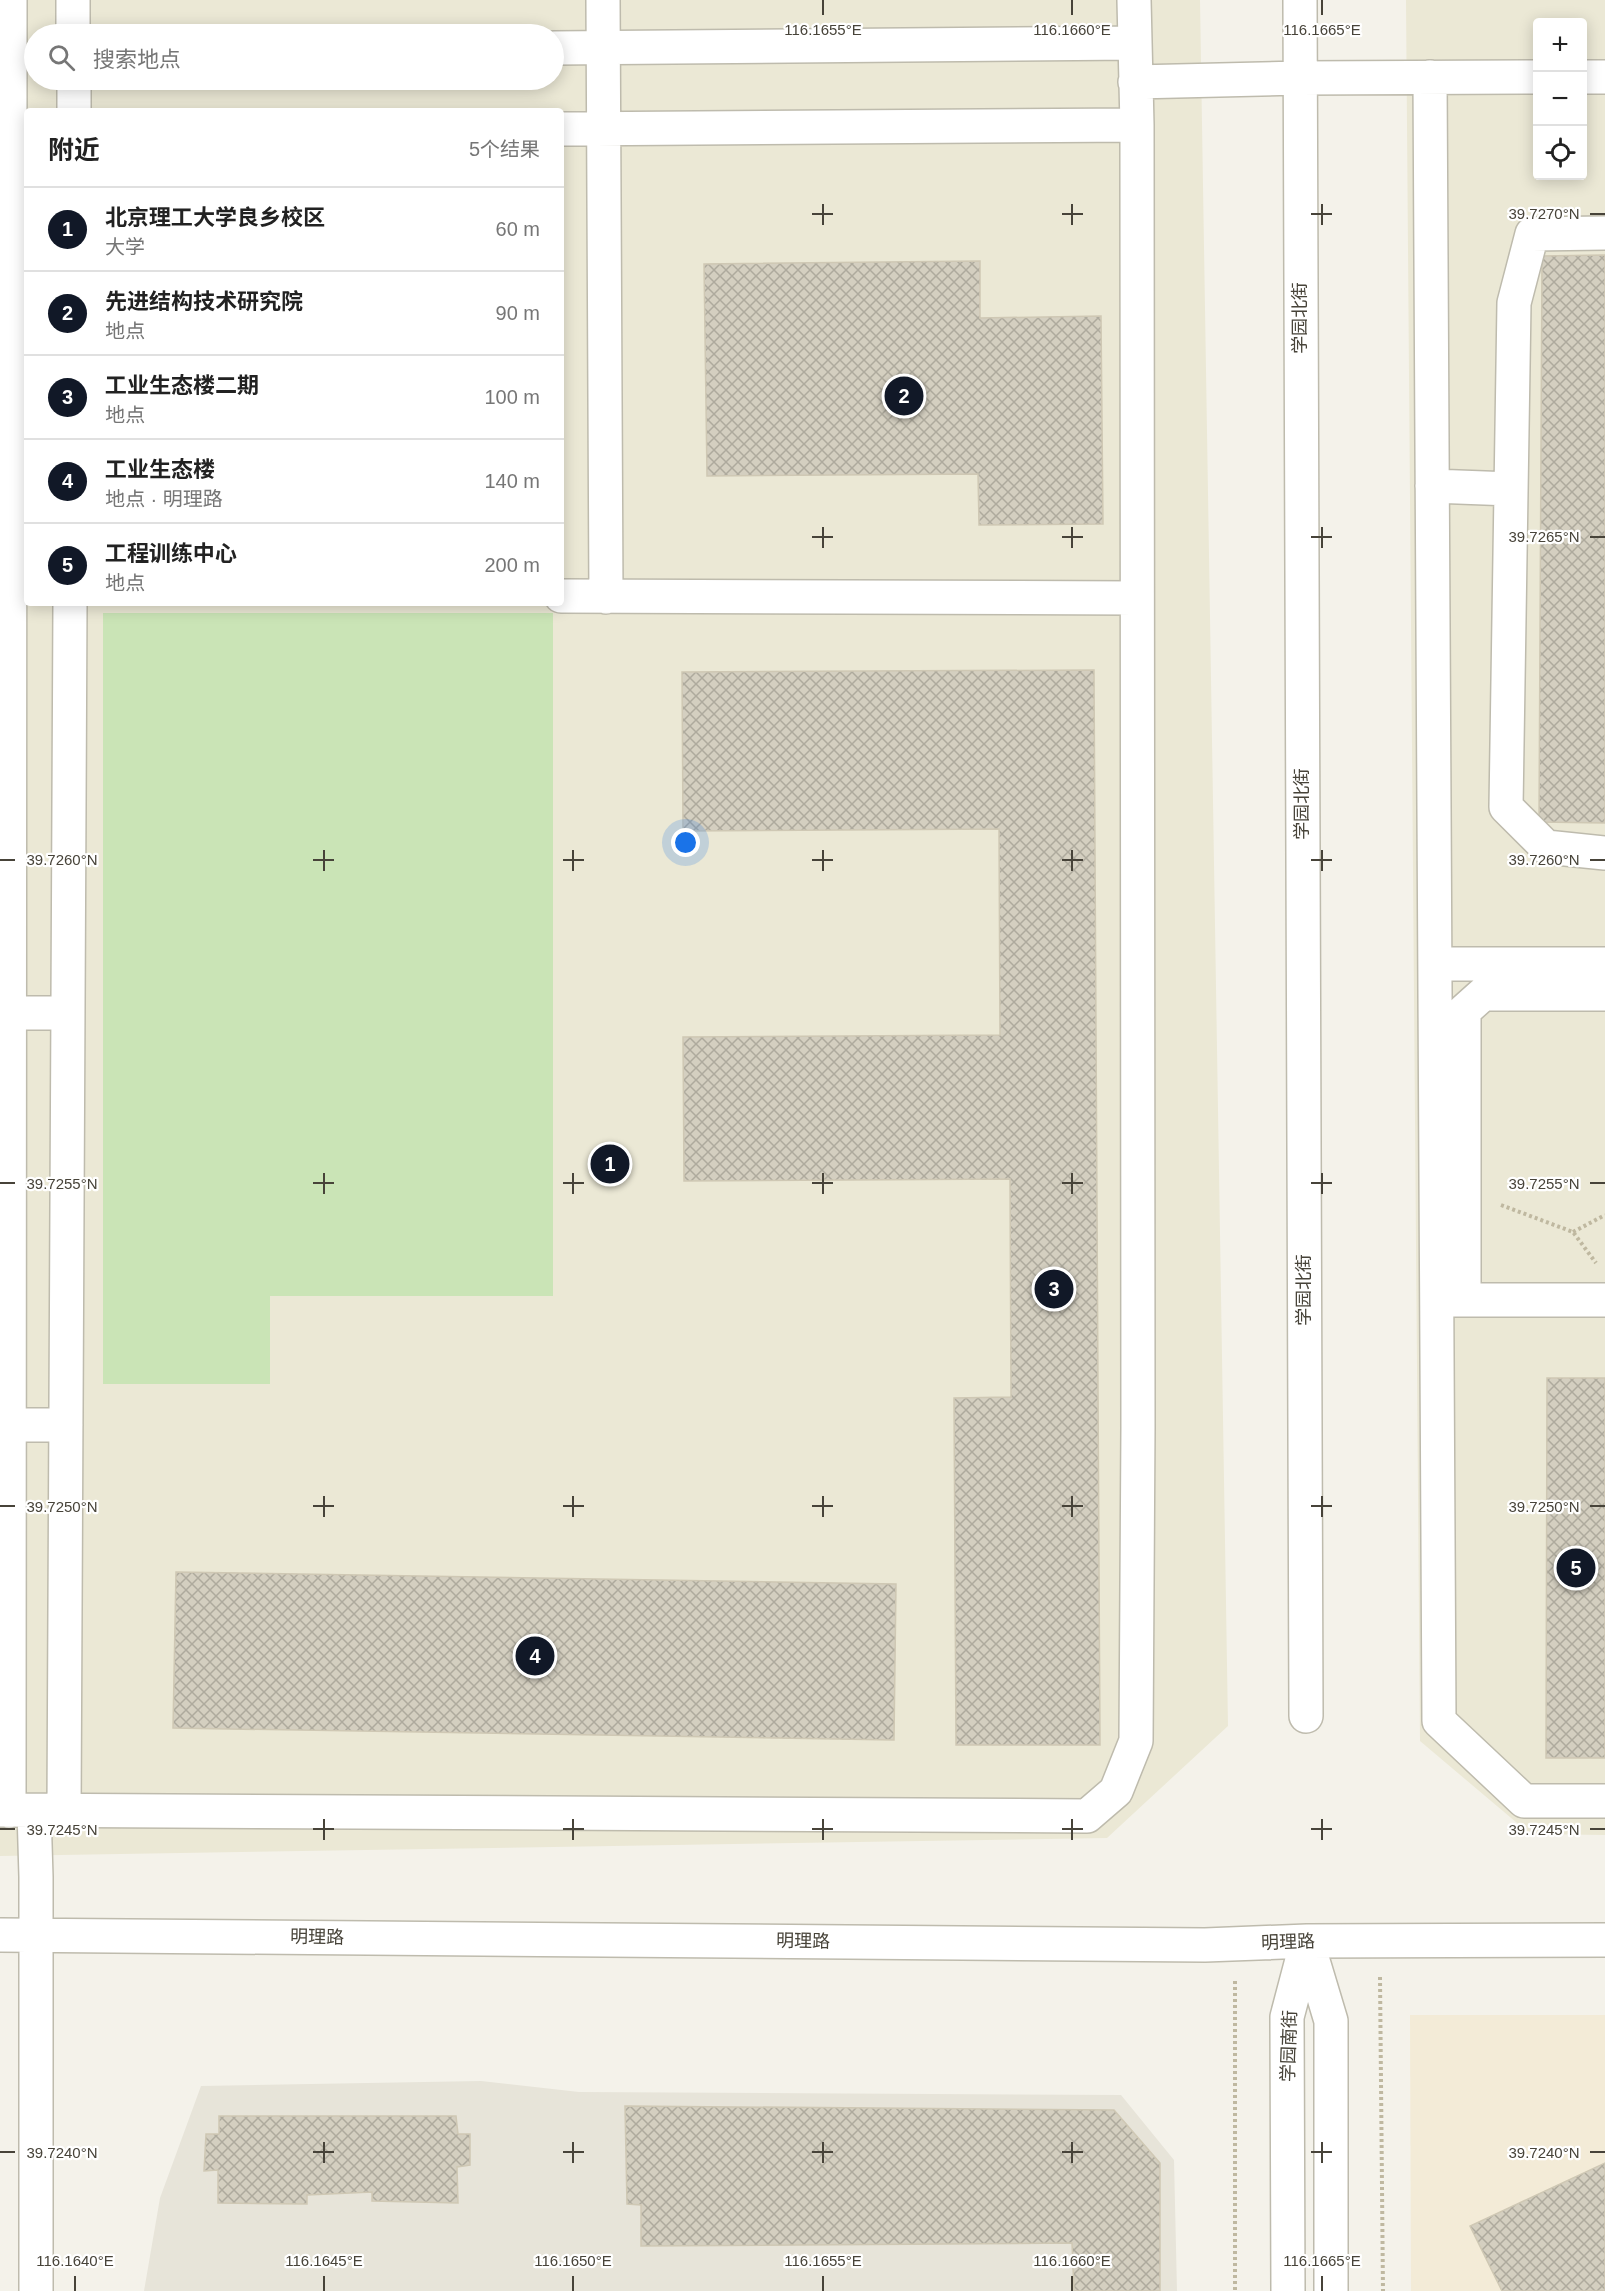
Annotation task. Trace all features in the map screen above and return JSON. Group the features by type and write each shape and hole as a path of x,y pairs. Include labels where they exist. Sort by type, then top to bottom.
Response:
{"street":[{"path":"10,0 15,51 5,1013 5,1425 26,1811 36,1935 36,2291"},
{"path":"73,0 74,24"},
{"path":"603,0 606,597"},
{"path":"26,1811 1087,1816 1116,1791 1136,1741 1138,1427 1137,125 1134,0"},
{"name":"学园北街","path":"1299,0 1306,1716"},
{"path":"564,48 1134,43"},
{"path":"1430,76 1436,964 1451,1300 1439,1721 1524,1801 1605,1801"},
{"path":"1135,82 1533,76"},
{"path":"1587,76 1605,76"},
{"path":"74,90 74,108"},
{"path":"564,129 1137,125"},
{"path":"1605,233 1532,234 1514,303 1506,807 1546,847 1605,853"},
{"path":"1432,486 1511,489"},
{"path":"564,596 1137,598"},
{"path":"26,1811 66,1425 70,606"},
{"path":"1436,964 1605,964"},
{"path":"1451,1300 1464,1191 1464,1011 1483,994 1605,994"},
{"path":"5,1013 68,1013"},
{"path":"1451,1300 1605,1300"},
{"path":"5,1425 66,1425"},
{"name":"明理路","path":"0,1935 1235,1944 1307,1941 1605,1940"},
{"name":"学园南街","path":"1288,2291 1287,2017 1307,1941"},
{"name":"学园南街","path":"1307,1941 1331,2020 1331,2291"}],"path":[{"path":"1464,1191 1573,1232 1599,1266"},
{"path":"1573,1232 1605,1215"},
{"path":"1380,1942 1383,2291"},
{"path":"1235,1944 1235,2291"}],"shaded area":[{"path":"0,0 1200,0 1228,1726 1107,1838 0,1856"},
{"path":"1406,0 1605,0 1605,1835 1530,1834 1420,1741"},
{"path":"1410,2015 1605,2015 1605,2291 1411,2291"},
{"path":"481,2081 579,2092 1121,2095 1174,2160 1177,2291 144,2291 160,2198 201,2086"}],"green space":[{"path":"103,613 553,613 553,1296 270,1296 270,1384 103,1384"}],"building":[{"path":"1605,255 1605,823 1539,822 1542,256"},
{"path":"980,261 980,318 1101,316 1103,524 979,525 978,474 707,476 704,264"},
{"path":"1094,670 1100,1745 956,1745 954,1398 1011,1397 1010,1179 684,1181 683,1037 1000,1035 999,829 683,831 682,672"},
{"path":"1547,1378 1605,1378 1605,1758 1546,1758"},
{"path":"176,1572 896,1584 894,1740 173,1728"},
{"path":"625,2106 1114,2110 1160,2163 1160,2291 1074,2291 1072,2243 641,2246 641,2205 627,2204"},
{"path":"219,2116 456,2116 458,2134 470,2134 470,2165 457,2167 458,2203 372,2201 372,2192 307,2195 307,2204 218,2203 218,2170 204,2171 206,2134 219,2134"},
{"path":"1605,2163 1605,2291 1502,2291 1470,2226"}],"place":[{"name":"先进结构技术研究院","path":"904,396"},
{"name":"北京理工大学良乡校区","path":"610,1164"},
{"name":"工业生态楼二期","path":"1054,1289"},
{"name":"工程训练中心","path":"1576,1568"},
{"name":"工业生态楼","path":"535,1656"}]}
